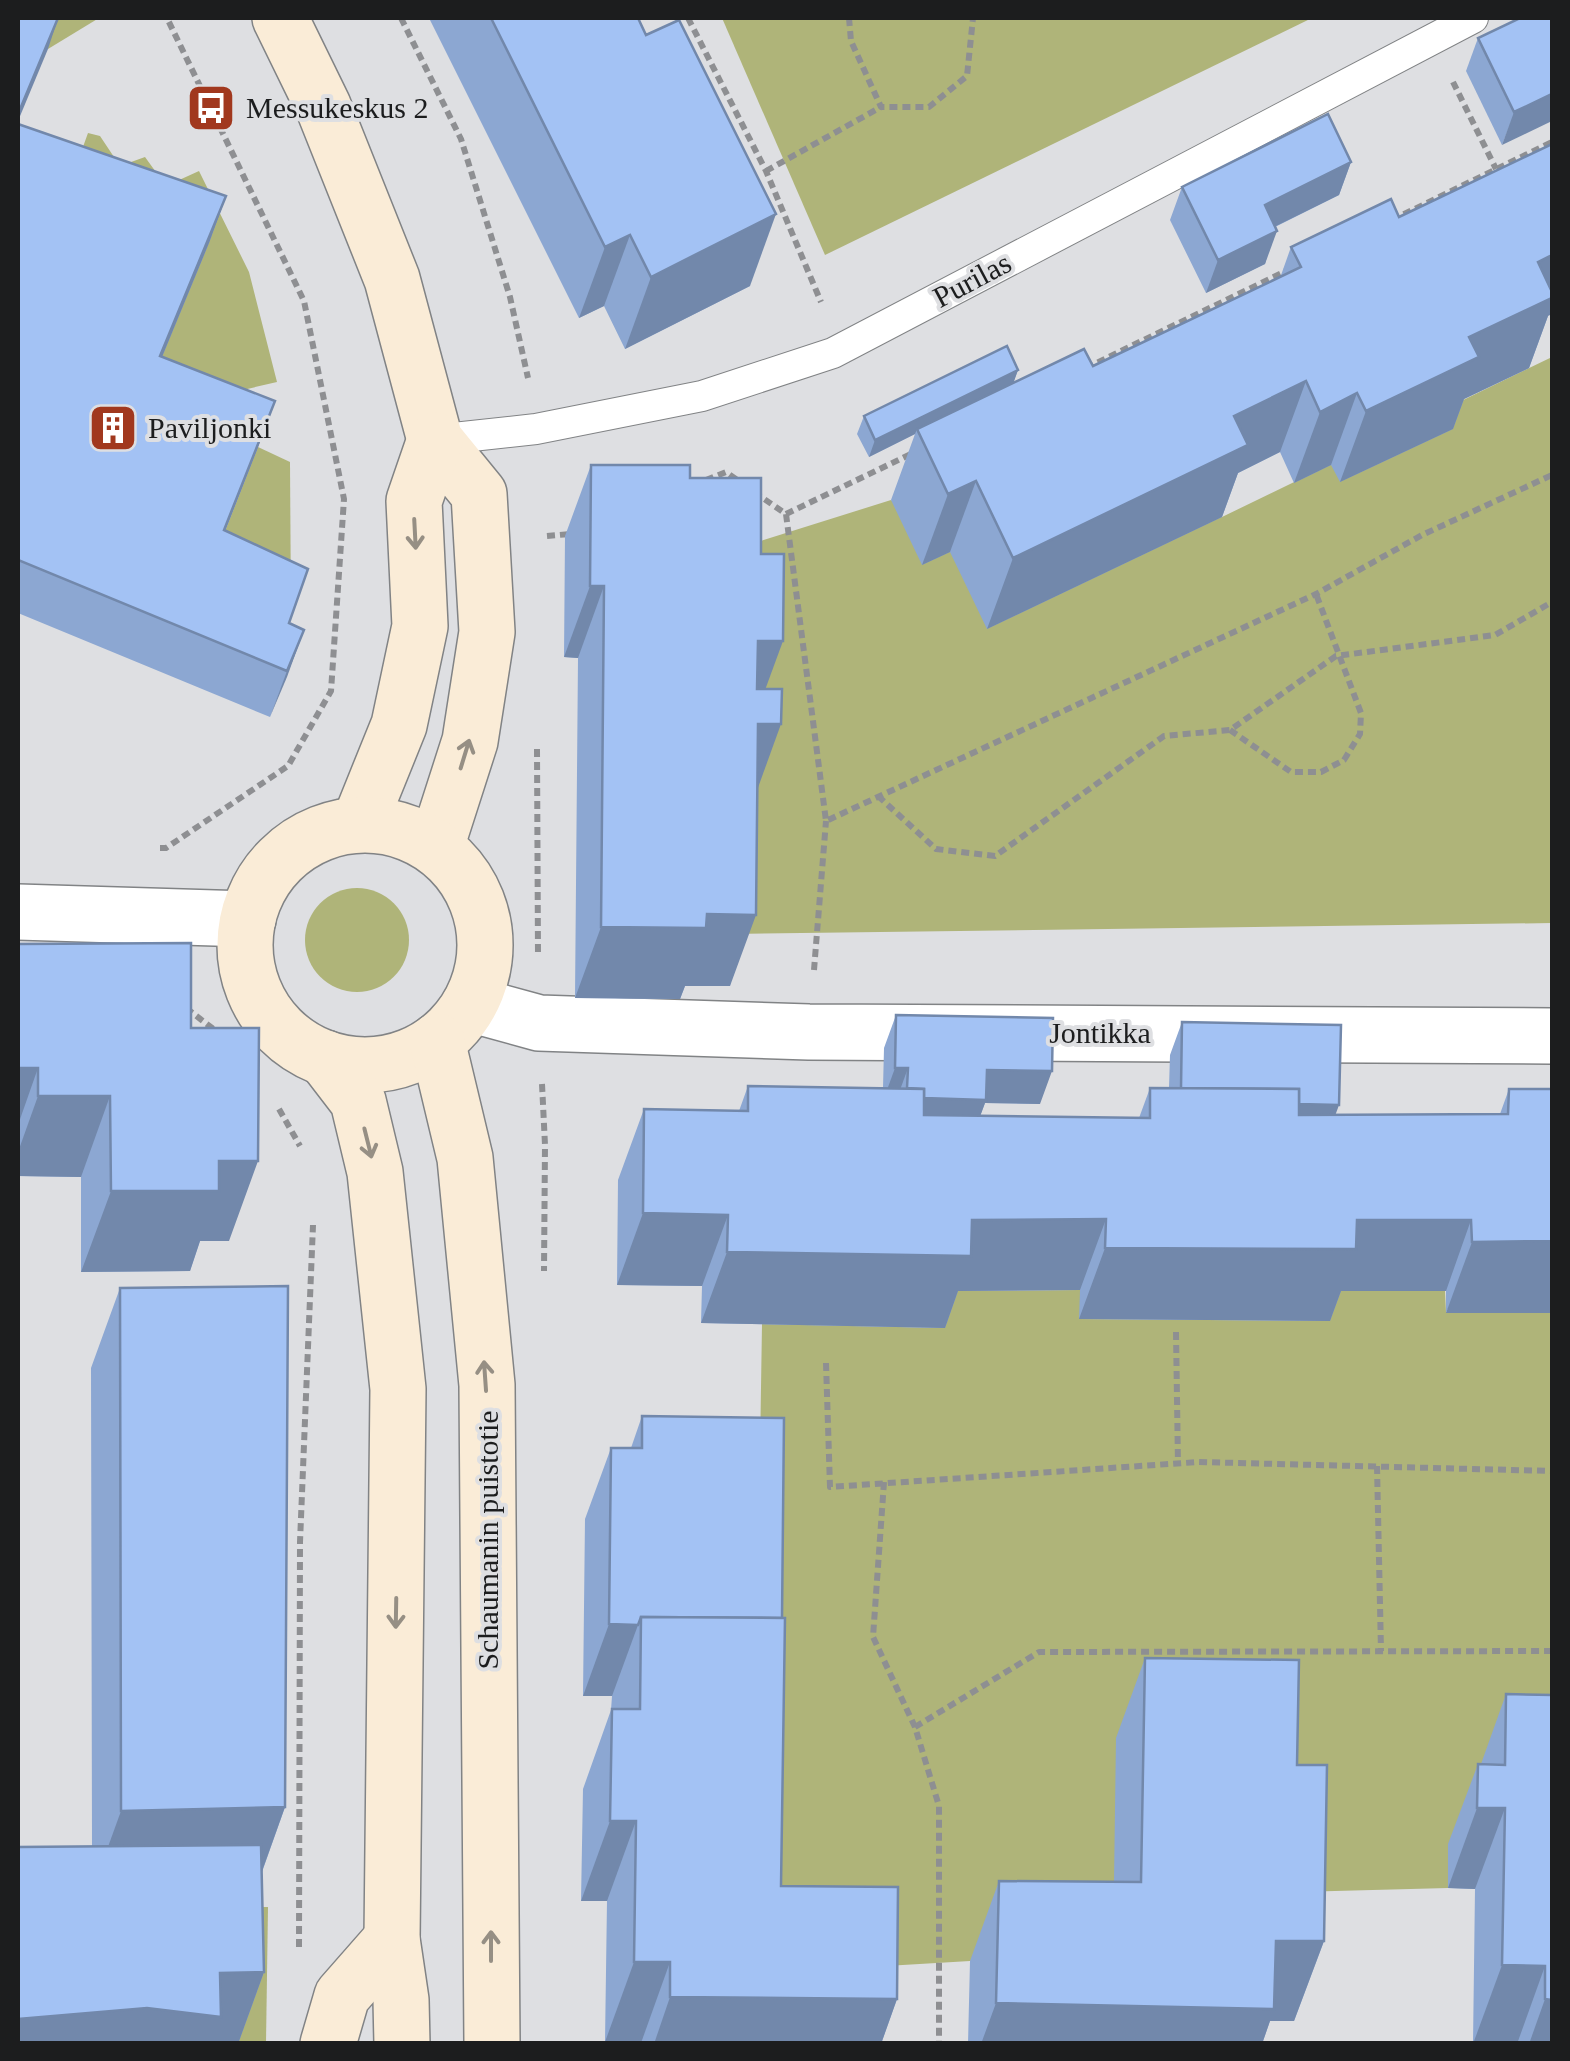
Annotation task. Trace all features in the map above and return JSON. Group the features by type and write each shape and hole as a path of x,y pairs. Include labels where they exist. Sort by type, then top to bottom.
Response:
{"street":[{"path":"280,18 324,106 392,279 435,440 479,494 488,632 470,741 436,847"},
{"path":"359,824 399,726 420,626 414,501 435,440"},
{"path":"359,824 399,830 436,847 454,863 471,888 482,917 485,946 482,975 454,1023 411,1056 378,1064 353,1065 324,1058 288,1038 258,999 249,976 245,946 248,918 267,874 295,847 317,834 359,824"},
{"path":"18,912 248,918"},
{"name":"Jontikka","path":"454,1023 809,1032 1552,1036"},
{"name":"Schaumanin puistotie","path":"454,1023 486,1385 492,2044"},
{"path":"324,1058 358,1100 375,1172 398,1389 392,1939 401,2000 402,2044"},
{"path":"328,2044 342,1996 392,1939"}],"lane":[{"name":"Purilas","path":"435,440 536,429 702,396 833,353 1474,18"}],"path":[{"path":"152,914 166,848 288,766 332,691 344,499 304,300 167,18"},
{"path":"688,18 766,171 827,316"},
{"path":"848,18 851,41 881,107"},
{"path":"766,171 881,107 929,107 967,76 974,18"},
{"path":"1431,38 1496,169"},
{"path":"1388,222 1552,142"},
{"path":"1086,368 1298,265"},
{"path":"786,514 928,445"},
{"path":"696,484 726,472 786,514 826,822 809,1032"},
{"path":"826,822 1316,594 1422,535 1552,475"},
{"path":"546,536 580,532"},
{"path":"1230,730 1291,772 1321,772 1344,760 1360,734 1361,714 1336,656 1316,594"},
{"path":"878,796 936,848 995,856 1164,736 1230,730 1336,656 1495,634 1552,602"},
{"path":"176,1000 220,1034"},
{"path":"278,1106 306,1156"},
{"path":"299,1950 300,1542 313,1211"},
{"path":"1176,1332 1178,1464"},
{"path":"826,1362 830,1487 1178,1464 1552,1470"},
{"path":"1377,1466 1381,1651"},
{"path":"884,1482 873,1637 915,1727 939,1806 940,2044"},
{"path":"915,1727 1038,1652 1552,1651"}],"green space":[{"path":"18,18 99,18 48,49 18,38"},
{"path":"722,18 1312,18 825,255"},
{"path":"88,133 100,136 120,166 145,157 166,186 199,171 249,272 277,382 161,409 66,194"},
{"path":"1552,357 1552,923 731,934 735,549 891,500 950,552 1222,517"},
{"path":"258,447 290,462 291,616 207,577"},
{"path":"357,888 377,892 394,903 405,920 409,940 405,960 394,977 377,988 357,992 337,988 320,977 309,960 305,940 309,920 320,903 337,892"},
{"path":"1080,1290 1080,1319 1329,1321 1331,1291 1445,1291 1446,1312 1552,1313 1552,1747 1449,1845 1448,1888 1297,1892 1112,1963 970,1961 869,1967 752,1966 762,1324 944,1328 946,1291"},
{"path":"164,1907 268,1907 266,2043 235,2043"}],"building":[{"path":"18,18 58,18 18,114"},
{"path":"491,18 638,18 646,35 679,20 776,214 651,277 630,235 605,247"},
{"path":"1520,18 1552,18 1552,94 1514,112 1478,38"},
{"path":"1328,114 1351,162 1265,205 1277,231 1218,260 1182,187"},
{"name":"Paviljonki","path":"18,124 226,196 160,356 275,401 224,530 308,569 289,623 304,630 287,671 18,560"},
{"path":"1552,144 1552,255 1538,262 1552,298 1469,337 1479,357 1366,411 1357,393 1320,412 1306,381 1234,416 1248,445 1013,558 976,481 948,494 917,429 1084,349 1093,366 1301,267 1291,247 1391,199 1399,217"},
{"path":"1007,346 1018,370 875,440 864,416"},
{"path":"591,465 690,465 690,478 761,478 761,554 784,554 783,641 758,641 757,689 782,689 781,724 758,724 756,915 707,914 706,928 601,927 604,586 590,586"},
{"path":"191,943 191,1028 259,1028 258,1161 219,1161 219,1191 111,1191 110,1096 38,1096 38,1068 18,1068 18,944"},
{"path":"896,1015 1053,1018 1052,1071 987,1070 986,1100 924,1098 924,1089 907,1088 908,1068 895,1068"},
{"path":"1182,1022 1341,1025 1339,1105 1299,1104 1299,1089 1181,1088"},
{"path":"748,1086 924,1089 924,1115 1150,1118 1150,1088 1299,1089 1299,1115 1508,1114 1509,1089 1552,1089 1552,1241 1472,1242 1471,1220 1357,1220 1356,1249 1105,1248 1106,1219 972,1220 971,1256 727,1252 728,1215 643,1213 644,1109 748,1111"},
{"path":"288,1286 285,1807 121,1811 120,1288"},
{"path":"642,1416 784,1418 782,1618 641,1617 638,1625 609,1624 611,1448 642,1448"},
{"path":"641,1617 785,1618 781,1886 898,1887 897,1999 670,1997 670,1962 634,1962 636,1821 610,1821 612,1709 640,1709"},
{"path":"1145,1658 1299,1660 1297,1765 1327,1765 1324,1941 1276,1941 1274,2009 996,2003 999,1881 1141,1882"},
{"path":"1506,1694 1552,1695 1552,2000 1545,1999 1545,1966 1502,1965 1505,1808 1477,1808 1478,1764 1505,1765"},
{"path":"261,1845 264,1972 220,1973 221,2017 147,2008 18,2019 18,1847"}],"place":[{"name":"Messukeskus 2","path":"211,108"},
{"name":"Paviljonki","path":"113,428"}]}
